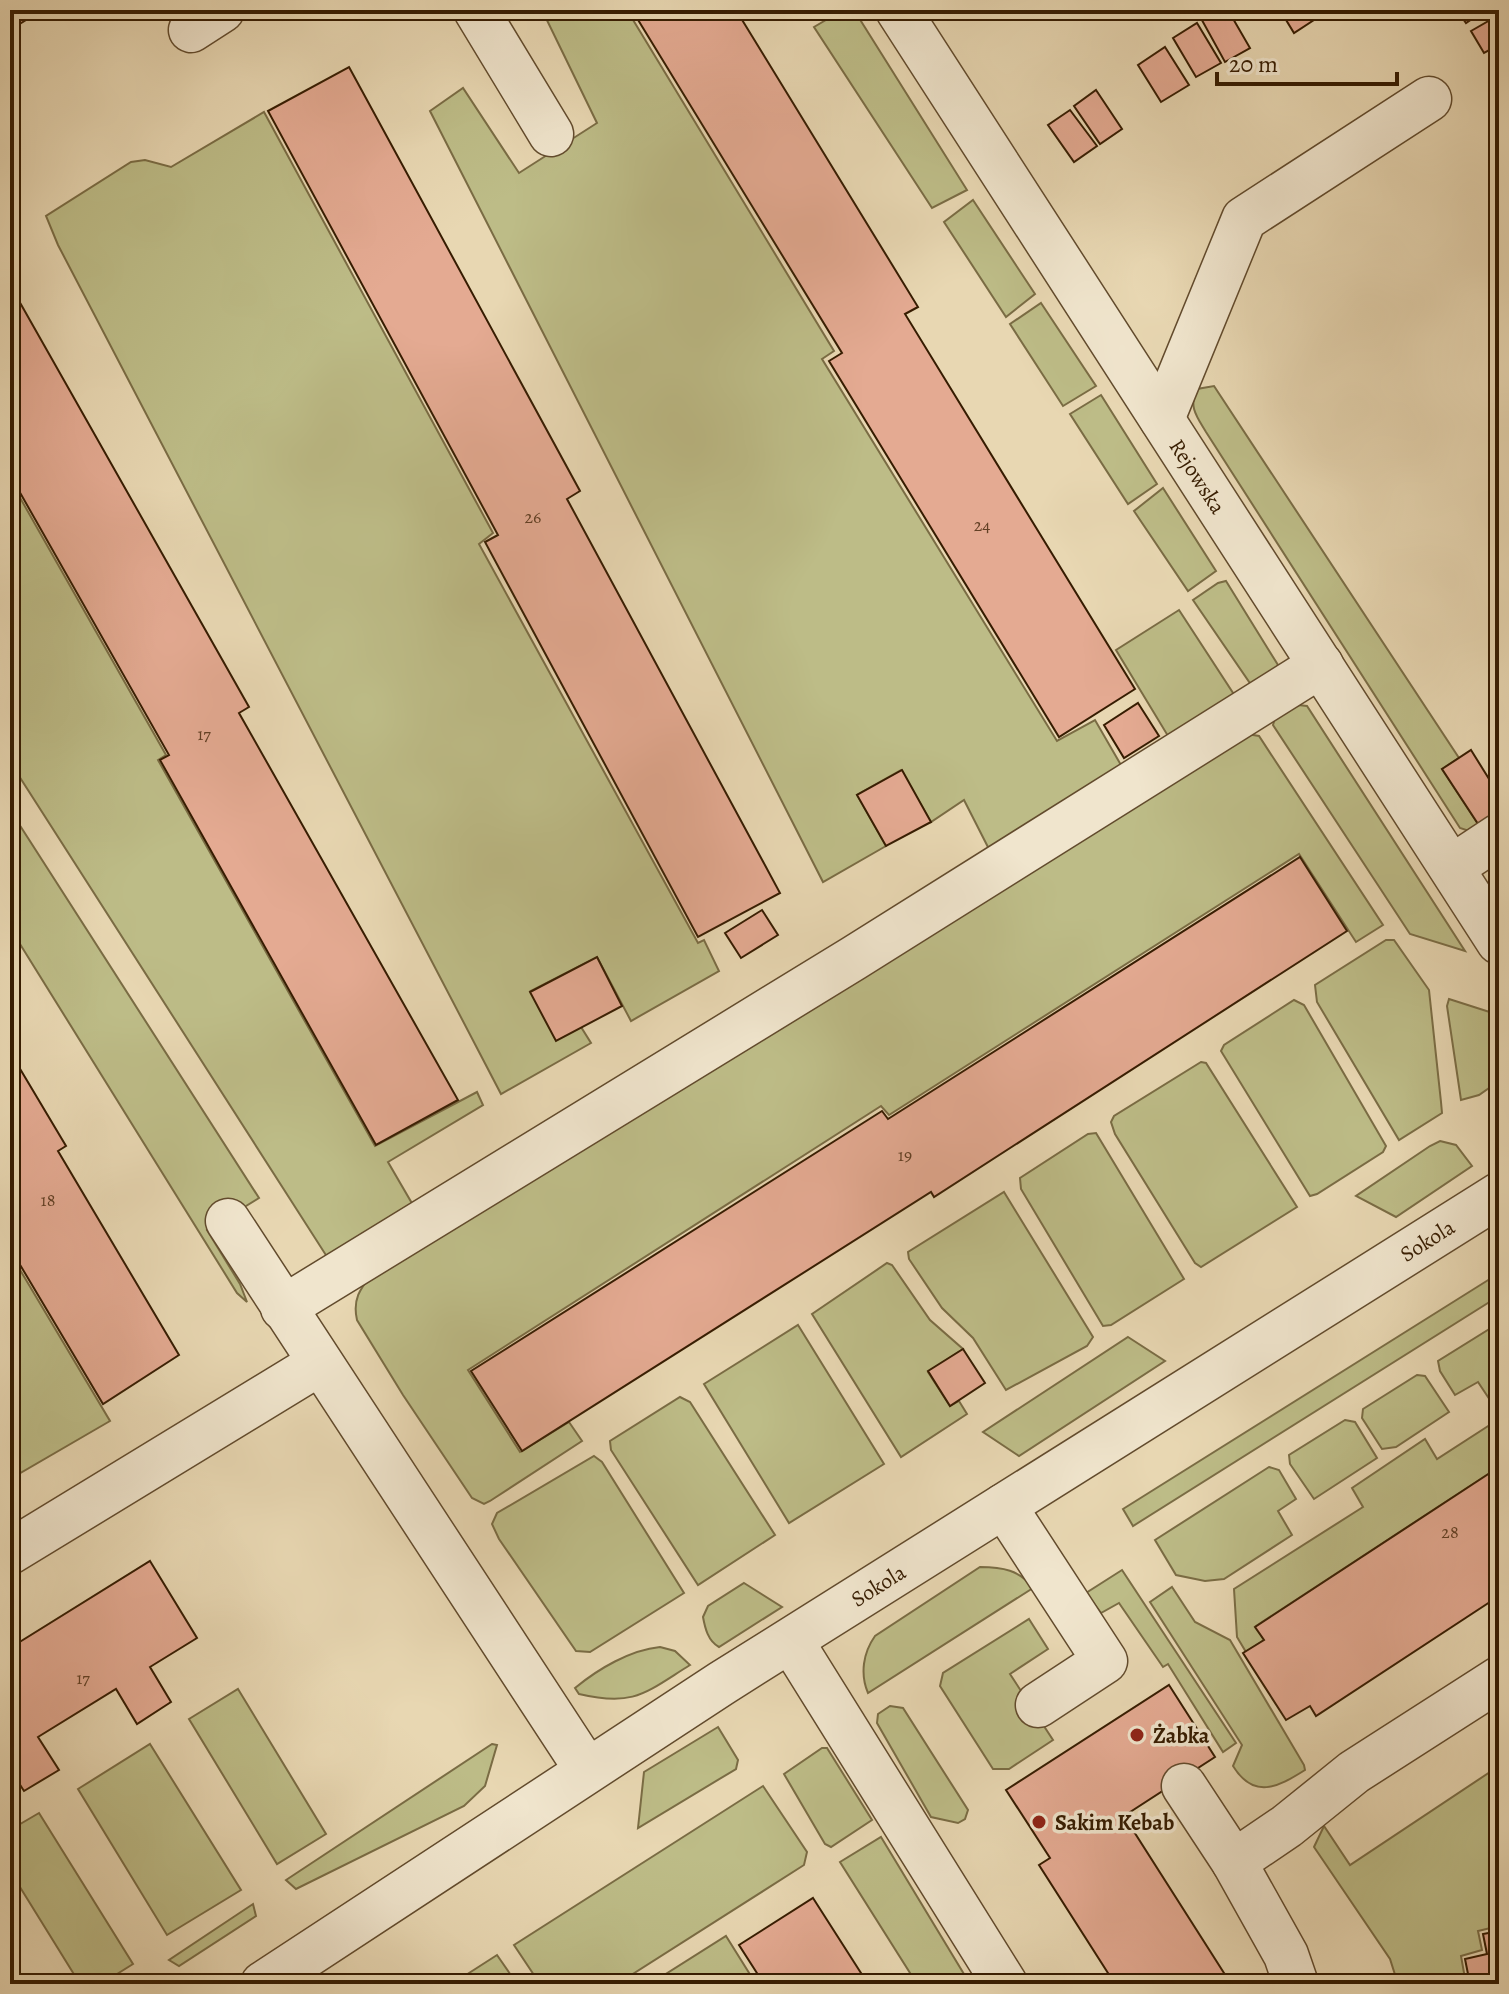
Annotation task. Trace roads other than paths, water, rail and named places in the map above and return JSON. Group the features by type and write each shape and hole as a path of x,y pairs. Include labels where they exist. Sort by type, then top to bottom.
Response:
{"street":[{"path":"476,10 551,134"},
{"name":"Rejowska","path":"898,10 1499,942"},
{"path":"1162,419 1244,219 1429,99"},
{"path":"283,1308 841,967 1321,665"},
{"path":"1452,867 1499,836"},
{"name":"Sokola","path":"263,1984 587,1770 1499,1195"},
{"path":"228,1221 587,1770"},
{"path":"10,1552 320,1363"},
{"path":"1004,1506 1105,1661 1038,1705"},
{"path":"791,1641 1005,1984"},
{"path":"1234,1862 1287,1826 1354,1772 1499,1679"},
{"path":"1184,1786 1234,1862 1286,1955 1296,1984"}],"place":[{"name":"Żabka","path":"1137,1735"},
{"name":"Sakim Kebab","path":"1039,1822"}]}
